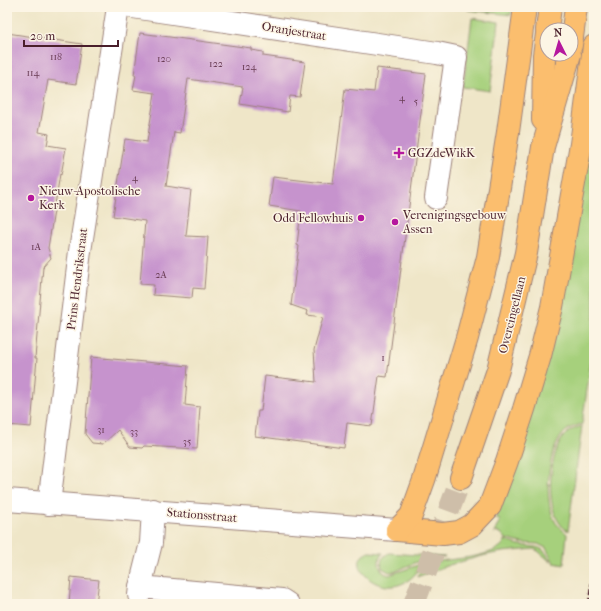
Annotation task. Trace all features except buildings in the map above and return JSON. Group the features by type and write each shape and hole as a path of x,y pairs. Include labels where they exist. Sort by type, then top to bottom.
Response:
{"main road":[{"path":"397,530 411,516 424,480 467,338 488,257 508,132 525,7"},
{"path":"549,22 550,7"},
{"path":"574,22 576,7"},
{"path":"397,530 443,534 459,532 472,525 490,506 522,417 540,356 552,307 579,152 594,46"},
{"name":"Overcingellaan","path":"543,147 544,62"},
{"name":"Overcingellaan","path":"461,478 498,370 513,313 526,253 543,147 568,62"}],"street":[{"name":"Prins Hendrikstraat","path":"49,504 80,251 118,7"},
{"name":"Oranjestraat","path":"133,7 437,53 456,58 436,198"},
{"name":"Stationsstraat","path":"7,500 153,510 397,530"},
{"path":"153,510 150,547 139,591 282,600 288,604"}],"green space":[{"path":"468,7 512,7 511,15 468,10"},
{"path":"472,18 499,22 490,91 463,87"},
{"path":"594,102 594,342 582,424 567,430 558,442 550,465 548,490 552,514 556,523 567,534 564,565 554,563 546,548 538,544 521,543 506,539 501,533 494,533 500,520 496,519 516,467"},
{"path":"582,426 568,531 560,524 551,500 551,472 558,446 563,437 572,430"},
{"path":"505,540 518,545 539,548 545,552 551,562 534,549 502,552 449,565 417,577 425,563 482,555 501,546"},
{"path":"370,552 383,553 379,561 379,565 384,573 389,575 421,564 417,572 410,579 398,585 387,586 376,583 368,578 362,570 359,563 362,556"},
{"path":"389,553 445,557 414,563 394,572 389,572 382,568 381,561 383,557"}],"tunnel":[{"path":"414,604 461,478"}],"railway":[{"path":"589,604 594,566"}],"place":[{"name":"GGZdeWikK","path":"399,153"},
{"name":"Nieuw-Apostolische Kerk","path":"31,198"},
{"name":"Odd Fellowhuis","path":"361,218"},
{"name":"Verenigingsgebouw Assen","path":"395,222"}]}
